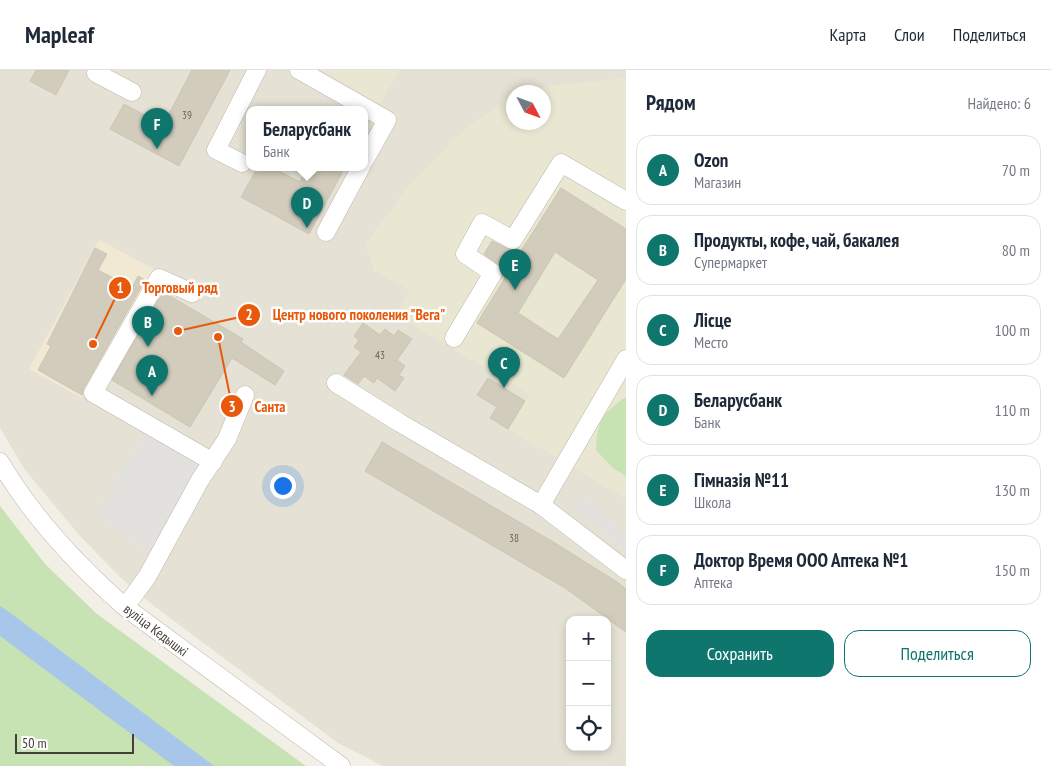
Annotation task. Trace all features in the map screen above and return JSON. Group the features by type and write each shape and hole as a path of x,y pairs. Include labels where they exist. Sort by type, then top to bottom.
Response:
{"street":[{"path":"97,70 96,72 132,92"},
{"path":"242,163 216,150 257,70"},
{"path":"299,70 362,106"},
{"path":"368,109 387,120 368,154"},
{"path":"454,338 493,273 465,254 482,223 513,240 561,163 626,201"},
{"path":"326,232 359,171"},
{"path":"192,293 160,278 94,393 213,462"},
{"path":"541,505 626,359"},
{"path":"336,383 400,424 541,505 626,570"},
{"path":"125,607 147,577 200,480 227,439 245,395"},
{"name":"вуліца Кедышкі","path":"0,462 23,498 62,547 125,607 341,766"}],"shaded area":[{"path":"0,70 626,70 626,766 383,766 338,743 154,606 121,578 80,536 25,470 0,428"},
{"path":"321,70 399,70 380,104"},
{"path":"626,78 626,499 508,429 529,394 396,315 410,290 374,271 366,244 410,184 457,136 504,101 506,100 506,130 551,130 551,86"},
{"path":"99,240 156,270 82,398 29,369"},
{"path":"145,432 204,465 153,555 95,515"},
{"path":"582,494 626,536 626,553 575,507"}],"green space":[{"path":"626,397 626,476 613,468 596,450 598,431 602,419 611,408"},
{"path":"0,506 45,564 97,614 306,766 0,766"}],"water":[{"path":"0,606 214,766 174,766 0,636"}],"building":[{"path":"36,70 69,70 56,95 30,81"},
{"path":"192,70 230,70 179,166 110,129 124,104 163,125"},
{"path":"256,171 279,171 300,182 306,171 343,171 309,234 241,197"},
{"path":"561,188 626,229 626,279 564,378 477,323 507,275 499,265 484,254 492,241 519,254","holes":["555,252 598,280 558,339 518,313"]},
{"path":"95,248 107,254 98,270 132,288 138,276 145,280 84,388 82,395 38,370 51,346 47,344"},
{"path":"163,292 243,339 241,342 284,371 275,385 232,358 190,427 112,380"},
{"path":"363,323 380,335 385,329 394,336 398,330 412,339 397,360 405,366 399,375 404,378 395,391 377,378 374,383 364,376 358,384 344,375 361,352 354,347 359,340 354,336"},
{"path":"488,378 525,401 508,429 490,418 497,407 477,395"},
{"path":"382,442 555,543 626,589 626,632 611,621 611,616 604,616 565,588 365,471"}],"place":[{"name":"Доктор Время ООО Аптека №1","path":"157,149"},
{"name":"Беларусбанк","path":"307,228"},
{"name":"Гімназія №11","path":"515,290"},
{"name":"Центр нового поколения \"Вега\"","path":"178,331"},
{"name":"Санта","path":"218,337"},
{"name":"Торговый ряд","path":"93,344"},
{"name":"Продукты, кофе, чай, бакалея","path":"148,347"},
{"name":"Лісце","path":"504,388"},
{"name":"Ozon","path":"152,396"}]}
